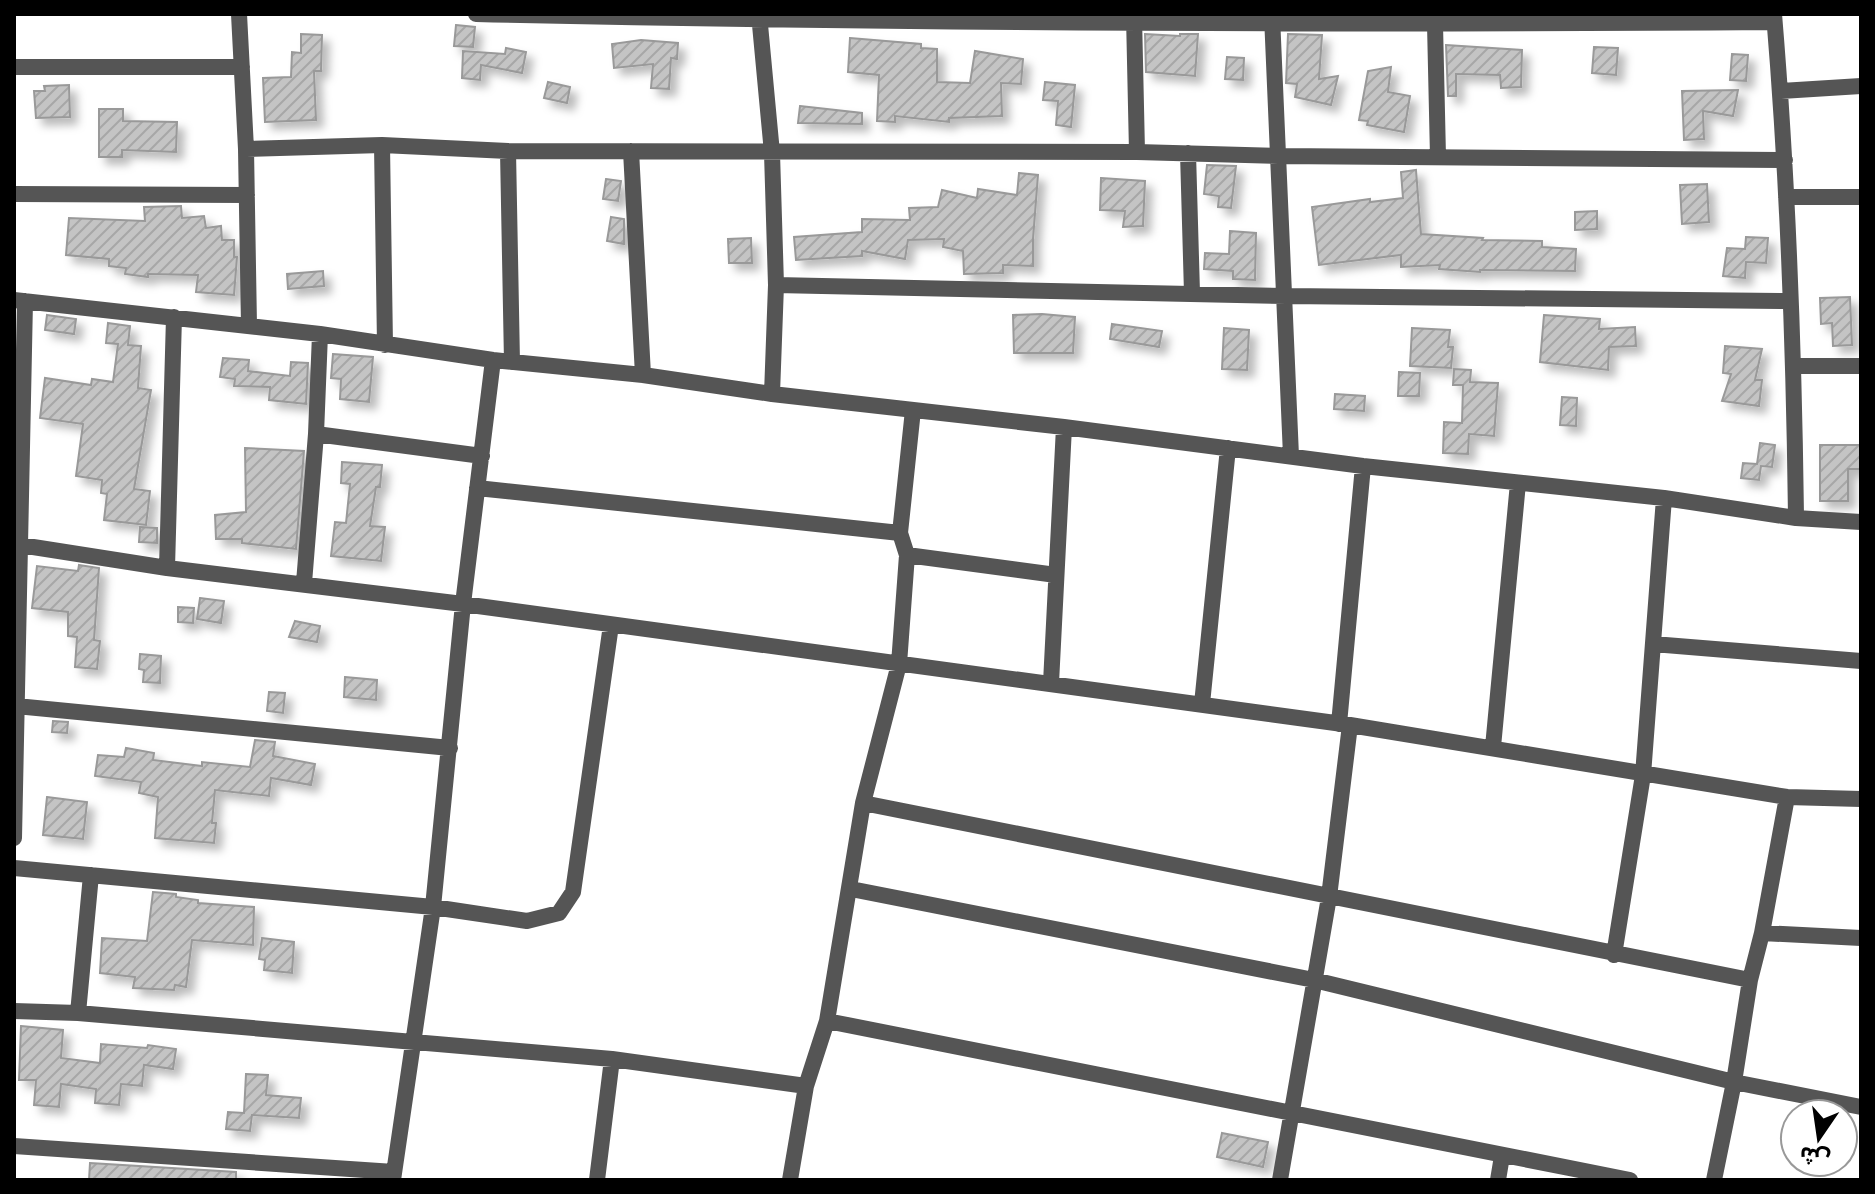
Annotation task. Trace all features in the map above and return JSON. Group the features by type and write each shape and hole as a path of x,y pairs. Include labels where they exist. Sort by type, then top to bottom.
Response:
{"street":[{"path":"239,14 246,149 249,326"},
{"path":"476,14 1272,19 1435,24 1774,18 1785,160 1794,366 1796,518"},
{"path":"760,17 772,153 776,285 772,394"},
{"path":"1134,19 1137,152"},
{"path":"1272,19 1291,456"},
{"path":"1435,24 1438,157"},
{"path":"14,67 242,67"},
{"path":"1781,91 1861,86"},
{"path":"246,149 382,145 508,151 1137,152 1785,160"},
{"path":"382,145 385,345"},
{"path":"508,151 512,362"},
{"path":"631,151 643,375"},
{"path":"1188,153 1192,293"},
{"path":"14,194 247,195"},
{"path":"1786,197 1861,197"},
{"path":"776,285 1286,296 1790,301"},
{"path":"14,838 19,301 320,334 493,360 643,375 772,394 1064,427 1363,466 1664,498 1796,518 1861,522"},
{"path":"167,568 174,317"},
{"path":"304,583 316,434 320,334"},
{"path":"14,1146 393,1176 433,907 463,604 493,360"},
{"path":"1794,366 1861,366"},
{"path":"790,1180 806,1086 827,1021 863,803 899,664 907,555 900,533 913,410"},
{"path":"1051,683 1064,427"},
{"path":"316,434 482,456"},
{"path":"1202,704 1228,448"},
{"path":"1280,1180 1329,897 1363,466"},
{"path":"1493,747 1518,483"},
{"path":"477,488 900,533"},
{"path":"1614,955 1643,775 1664,498"},
{"path":"17,545 167,568 463,604 1344,724 1787,797 1861,799"},
{"path":"907,555 1056,575"},
{"path":"14,868 433,907 527,921 559,913 573,892 611,625"},
{"path":"1653,644 1861,661"},
{"path":"16,706 450,748"},
{"path":"1714,1180 1787,797"},
{"path":"863,803 1750,980"},
{"path":"78,1013 91,875"},
{"path":"851,889 1314,980 1734,1082 1861,1107"},
{"path":"1762,933 1861,938"},
{"path":"14,1011 78,1013 414,1040 612,1059 806,1086"},
{"path":"827,1021 1630,1180"},
{"path":"597,1180 612,1059"},
{"path":"1498,1180 1502,1156"}],"building":[{"path":"456,25 475,27 473,47 454,46"},
{"path":"301,34 322,35 321,71 314,71 316,120 265,122 263,78 291,77 292,52 301,53"},
{"path":"1145,34 1198,34 1195,76 1146,72"},
{"path":"1288,34 1322,35 1319,79 1338,76 1331,105 1295,97 1297,84 1286,83"},
{"path":"850,38 921,44 921,48 937,49 937,82 970,83 975,51 1023,59 1021,84 1001,83 1002,116 949,118 949,122 895,116 895,122 877,121 879,75 848,72"},
{"path":"641,40 678,43 677,59 671,58 669,89 651,88 653,64 614,68 612,44"},
{"path":"1446,45 1522,50 1521,87 1501,88 1500,75 1456,74 1456,96 1448,96"},
{"path":"1594,47 1618,48 1616,75 1592,73"},
{"path":"506,48 526,52 522,73 481,65 480,80 462,78 463,51 505,54"},
{"path":"1732,54 1748,55 1746,81 1730,80"},
{"path":"1227,57 1244,58 1243,80 1225,79"},
{"path":"1391,67 1388,92 1410,96 1404,132 1367,125 1368,121 1359,120 1368,71"},
{"path":"548,82 570,87 567,103 544,98"},
{"path":"1045,82 1075,85 1071,127 1056,125 1058,101 1043,100"},
{"path":"69,85 70,117 36,118 34,91 45,91 44,86"},
{"path":"1738,90 1733,116 1703,111 1704,139 1684,140 1682,91"},
{"path":"800,106 862,113 862,124 798,123"},
{"path":"99,109 123,109 123,121 177,122 176,152 122,150 122,157 99,157"},
{"path":"1207,165 1236,166 1231,208 1218,207 1219,196 1204,194"},
{"path":"1416,170 1421,234 1482,240 1542,241 1542,247 1576,249 1575,271 1480,272 1439,269 1440,265 1401,267 1401,255 1319,265 1312,207 1403,198 1401,172"},
{"path":"1019,173 1038,175 1033,266 1003,265 1003,273 964,274 963,251 943,247 944,239 908,240 905,259 862,251 862,256 796,260 794,237 862,232 862,219 910,220 909,208 938,207 942,190 977,198 978,189 1017,195"},
{"path":"1101,178 1145,181 1143,226 1123,227 1125,211 1100,210"},
{"path":"606,179 621,181 618,201 603,199"},
{"path":"1707,184 1709,222 1682,224 1680,185"},
{"path":"181,206 182,218 204,216 206,228 221,226 222,240 234,240 234,257 237,257 234,295 196,292 198,275 148,274 148,277 125,274 126,268 109,266 109,259 66,255 69,218 145,221 144,207"},
{"path":"1597,211 1597,229 1575,230 1575,212"},
{"path":"611,217 624,219 624,244 607,241"},
{"path":"1230,231 1256,233 1255,280 1233,279 1233,271 1204,269 1205,253 1229,254"},
{"path":"1746,237 1768,238 1766,263 1746,262 1745,278 1723,276 1727,248 1745,249"},
{"path":"751,238 752,263 729,263 728,239"},
{"path":"323,271 324,286 288,289 287,274"},
{"path":"1850,297 1852,345 1833,346 1832,323 1821,324 1820,298"},
{"path":"47,315 76,319 74,334 45,330"},
{"path":"1013,315 1075,317 1073,353 1014,353"},
{"path":"1544,315 1600,319 1599,329 1635,327 1636,346 1609,347 1608,370 1540,362"},
{"path":"108,323 130,326 128,345 141,346 138,388 151,390 134,489 150,491 146,525 104,520 107,494 101,493 102,480 76,476 83,424 40,418 45,378 91,385 92,379 113,382 118,344 106,343"},
{"path":"1112,324 1162,331 1159,347 1110,339"},
{"path":"1224,328 1249,330 1247,370 1222,369"},
{"path":"1412,328 1450,330 1448,347 1453,347 1451,368 1410,366"},
{"path":"1725,346 1762,349 1755,380 1762,380 1759,406 1722,401 1731,374 1723,373"},
{"path":"333,354 373,357 369,402 340,399 341,379 331,378"},
{"path":"223,358 249,360 248,371 290,376 291,362 308,363 306,404 269,400 270,387 234,386 235,379 220,377"},
{"path":"1454,369 1471,370 1470,382 1498,383 1494,436 1469,434 1468,454 1443,453 1444,422 1462,423 1463,385 1453,385"},
{"path":"1399,372 1420,373 1419,396 1398,396"},
{"path":"1335,394 1365,396 1364,411 1334,409"},
{"path":"1562,397 1577,398 1576,426 1560,425"},
{"path":"1760,443 1775,445 1772,467 1761,466 1759,480 1741,478 1743,463 1757,464"},
{"path":"1820,445 1861,445 1861,469 1848,469 1848,501 1820,501"},
{"path":"245,448 304,451 296,549 242,543 242,539 216,539 215,515 246,512"},
{"path":"342,462 382,465 370,526 385,527 381,561 331,556 335,522 346,523 350,484 341,483"},
{"path":"140,527 157,528 157,543 139,542"},
{"path":"79,565 99,568 94,640 100,641 97,669 75,667 77,637 68,636 68,612 32,608 37,566 78,571"},
{"path":"200,598 224,601 221,623 197,619"},
{"path":"178,607 194,608 193,623 178,622"},
{"path":"295,621 320,626 317,642 289,637"},
{"path":"140,654 161,656 160,683 143,682 144,670 139,669"},
{"path":"345,677 377,680 376,700 344,697"},
{"path":"269,692 285,693 283,713 267,711"},
{"path":"53,721 68,722 67,733 52,732"},
{"path":"255,740 275,742 273,756 315,764 311,785 271,778 269,796 215,790 214,843 155,838 158,797 139,793 141,782 95,776 98,755 124,757 126,748 154,753 153,760 202,766 202,762 250,767"},
{"path":"47,797 87,802 83,839 43,835"},
{"path":"153,892 176,894 176,897 198,900 198,903 254,907 253,945 192,940 186,987 175,985 174,990 133,988 135,977 100,973 102,938 147,941"},
{"path":"262,938 294,942 292,973 264,970 265,960 259,959"},
{"path":"21,1026 63,1030 61,1058 100,1063 101,1044 176,1049 173,1069 144,1065 142,1086 121,1084 119,1105 95,1103 96,1089 61,1084 59,1107 34,1105 36,1080 19,1080"},
{"path":"246,1074 268,1075 266,1095 301,1098 299,1118 252,1115 250,1131 226,1129 228,1112 244,1113"},
{"path":"1222,1133 1268,1142 1263,1167 1217,1157"},
{"path":"90,1163 236,1172 236,1180 89,1180"}]}
